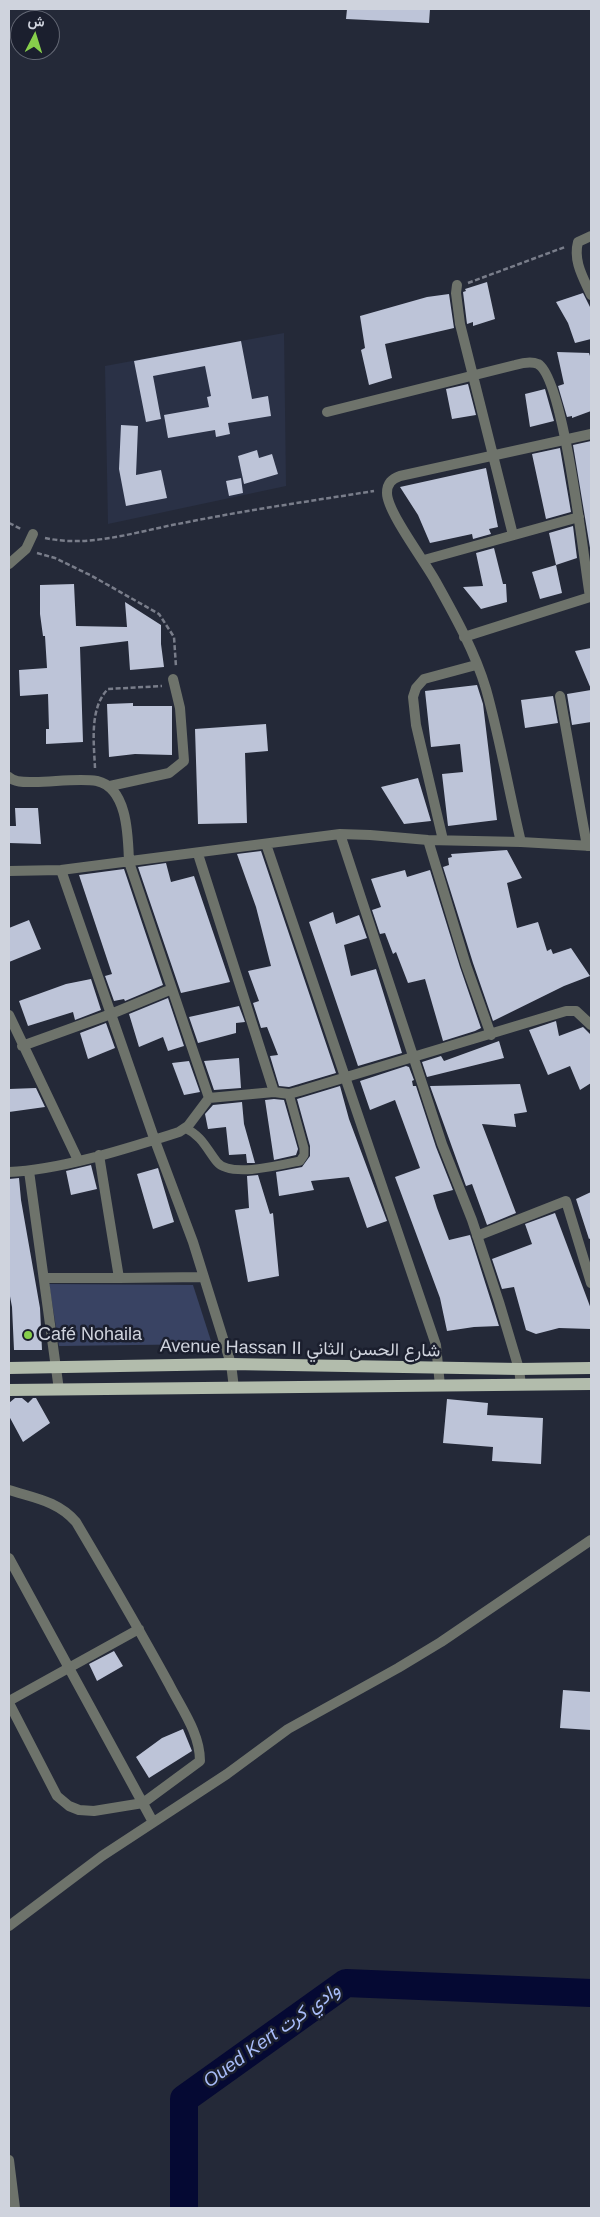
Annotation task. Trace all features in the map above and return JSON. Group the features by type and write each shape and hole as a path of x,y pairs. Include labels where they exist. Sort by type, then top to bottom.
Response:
{"main road":[{"name":"Avenue Hassan II شارع الحسن الثاني","path":"9,1368 231,1364 519,1369 591,1368"},
{"name":"Avenue Hassan II شارع الحسن الثاني","path":"9,1390 591,1384"}],"street":[{"path":"591,236 578,242 576,252 577,262 591,295"},
{"path":"457,285 456,293 460,324 513,535"},
{"path":"327,412 472,374 528,362 538,364 545,372 558,408 579,517 591,597 464,637"},
{"path":"521,842 486,689 464,637 424,560 388,501 387,489 392,479 400,476 591,434"},
{"path":"424,560 579,517"},
{"path":"9,564 26,549 33,534"},
{"path":"444,840 416,725 414,697 416,688 424,679 476,665"},
{"path":"9,777 21,782 96,781 110,786 170,772 184,761 180,708 173,679"},
{"path":"9,871 61,870 198,854 340,834 428,840 589,846 560,696"},
{"path":"110,786 121,806 128,832 129,862 209,1098"},
{"path":"340,834 442,1144 477,1236 519,1369 522,1385"},
{"path":"428,840 466,965 491,1035"},
{"path":"266,844 436,1345 440,1386"},
{"path":"198,854 274,1092"},
{"path":"61,870 154,1138 194,1242 231,1364 234,1388"},
{"path":"22,1046 111,1014 172,989"},
{"path":"9,1172 29,1171 78,1160 179,1132 186,1128 209,1098 274,1092 289,1094 345,1079 566,1011 576,1011 591,1025"},
{"path":"9,1015 22,1046 78,1160"},
{"path":"99,1155 119,1278"},
{"path":"29,1171 59,1390"},
{"path":"477,1236 566,1201 591,1283"},
{"path":"44,1278 204,1278"},
{"path":"9,1490 49,1502 69,1514 76,1522 139,1629 197,1739 200,1755 200,1761 190,1770 143,1803 94,1811 79,1810 68,1806 56,1796 12,1718 9,1702 139,1629"},
{"path":"9,1926 102,1856 227,1774 288,1729 390,1673 441,1642 591,1540"},
{"path":"9,1558 154,1822"},
{"path":"9,2160 15,2208"}],"lane":[{"path":"186,1128 198,1136 217,1162 227,1169 260,1168 300,1161 304,1155 304,1148 289,1094"}],"path":[{"path":"457,285 471,283 482,277 578,242"},
{"path":"9,522 46,538 73,541 104,539 183,523 387,489"},
{"path":"26,549 55,558 76,568 159,614 174,637 177,656 173,679 169,684 108,690 103,695 95,718 96,781"}],"shaded area":[{"path":"284,333 286,486 108,524 105,366"},
{"path":"49,1284 193,1285 212,1344 59,1346"}],"building":[{"path":"347,9 430,9 429,23 346,19"},
{"path":"487,282 495,319 473,326 473,322 467,324 463,292 466,291 465,289"},
{"path":"583,293 591,309 591,339 575,343 568,323 556,302"},
{"path":"449,294 454,328 385,344 392,378 369,385 361,350 365,348 360,316 427,297"},
{"path":"241,341 252,399 268,396 271,416 228,423 230,434 216,437 215,430 168,438 164,415 209,407 207,397 211,396 205,366 153,376 161,419 146,422 134,361"},
{"path":"557,352 589,353 591,359 591,411 572,418 572,416 567,417 558,386 564,384"},
{"path":"468,384 476,415 452,419 446,389"},
{"path":"545,389 554,421 530,427 525,394"},
{"path":"121,425 138,426 136,475 161,470 167,498 126,506 119,469"},
{"path":"591,441 591,554 573,445"},
{"path":"560,448 571,512 546,519 532,454"},
{"path":"257,450 259,458 272,454 278,474 244,484 238,456"},
{"path":"486,468 498,527 489,529 491,534 473,539 472,534 430,543 418,515 400,487"},
{"path":"241,478 243,493 229,496 226,481"},
{"path":"573,526 577,558 556,565 549,533"},
{"path":"494,548 503,584 506,584 507,602 481,609 463,587 483,586 476,553"},
{"path":"556,565 562,593 540,599 532,572"},
{"path":"74,584 76,626 127,627 125,602 161,625 164,667 130,670 128,641 80,647 83,742 46,744 46,729 49,729 48,694 20,696 19,670 47,668 45,636 43,636 40,614 40,585"},
{"path":"591,648 591,689 575,651"},
{"path":"477,685 483,704 497,820 448,826 442,774 463,772 460,744 431,747 425,691"},
{"path":"591,690 591,722 572,725 567,694"},
{"path":"553,696 558,723 525,728 521,700"},
{"path":"133,703 133,706 172,706 172,755 135,754 109,757 107,704"},
{"path":"266,724 268,751 245,753 247,823 198,824 195,729"},
{"path":"418,778 431,821 404,824 381,787"},
{"path":"15,808 38,808 41,844 9,843 9,826 16,826"},
{"path":"507,850 522,878 507,883 517,928 538,922 547,951 551,949 553,954 571,948 590,976 564,986 493,1021 443,867 449,865 448,858 452,857 451,854"},
{"path":"261,851 336,1073 289,1087 279,1086 270,1056 278,1055 267,1027 261,1028 253,1003 259,1001 248,971 271,966 256,907 237,854"},
{"path":"166,863 171,882 194,876 230,982 181,993 138,867"},
{"path":"124,869 163,985 125,1001 124,999 114,1001 105,976 112,974 79,875"},
{"path":"405,870 407,877 430,870 481,1028 475,1031 443,1041 425,979 408,983 396,952 393,954 385,933 380,934 372,910 381,907 371,879"},
{"path":"333,912 336,924 359,915 367,938 344,945 351,976 376,969 402,1053 358,1066 309,922"},
{"path":"29,920 41,949 9,962 9,928"},
{"path":"91,979 101,1010 75,1020 73,1012 28,1026 19,1001 66,984"},
{"path":"168,998 184,1046 168,1051 163,1037 139,1047 129,1014"},
{"path":"239,1006 245,1022 236,1023 236,1033 198,1043 189,1017"},
{"path":"556,1021 559,1036 583,1027 591,1035 591,1083 580,1090 570,1066 548,1075 529,1030"},
{"path":"106,1023 115,1048 88,1059 80,1033"},
{"path":"499,1041 504,1058 427,1077 422,1062 441,1056 444,1061"},
{"path":"239,1058 241,1088 214,1090 204,1061"},
{"path":"189,1061 200,1092 184,1095 172,1063"},
{"path":"406,1066 409,1067 414,1080 412,1081 413,1086 416,1086 436,1147 453,1190 433,1195 437,1208 449,1240 470,1235 499,1326 447,1331 440,1298 395,1177 420,1168 395,1100 370,1110 360,1081"},
{"path":"520,1084 527,1112 514,1114 516,1127 482,1124 516,1213 487,1225 472,1184 466,1186 430,1086"},
{"path":"340,1086 349,1119 387,1221 367,1228 349,1177 311,1181 314,1190 279,1196 276,1172 302,1167 310,1156 310,1146 297,1099"},
{"path":"36,1088 45,1107 9,1112 9,1089"},
{"path":"265,1100 284,1100 298,1149 296,1155 274,1160"},
{"path":"242,1102 244,1124 255,1163 247,1163 246,1154 229,1155 226,1127 208,1129 205,1114 213,1105"},
{"path":"91,1165 97,1189 71,1195 66,1171"},
{"path":"158,1168 174,1222 153,1229 137,1174"},
{"path":"258,1175 270,1214 273,1213 279,1276 248,1282 235,1210 249,1208 247,1176"},
{"path":"19,1178 21,1200 40,1308 42,1350 14,1350 12,1307 9,1291 9,1179"},
{"path":"591,1192 591,1238 589,1239 576,1199"},
{"path":"555,1213 591,1309 591,1329 559,1328 536,1334 526,1330 514,1287 502,1289 492,1259 532,1244 525,1224"},
{"path":"15,1398 22,1398 28,1403 33,1398 36,1398 50,1423 23,1442 9,1416 9,1403"},
{"path":"447,1399 488,1403 487,1415 543,1418 541,1464 492,1461 493,1447 443,1443"},
{"path":"114,1651 123,1666 97,1681 89,1664"},
{"path":"563,1690 591,1692 591,1730 560,1728"},
{"path":"183,1729 192,1751 149,1778 136,1757 162,1738"}],"waterway":[{"name":"Oued Kert وادي كرت","path":"184,2208 184,2099 346,1983 591,1993"}],"place":[{"name":"Café Nohaila","path":"28,1335"}]}
